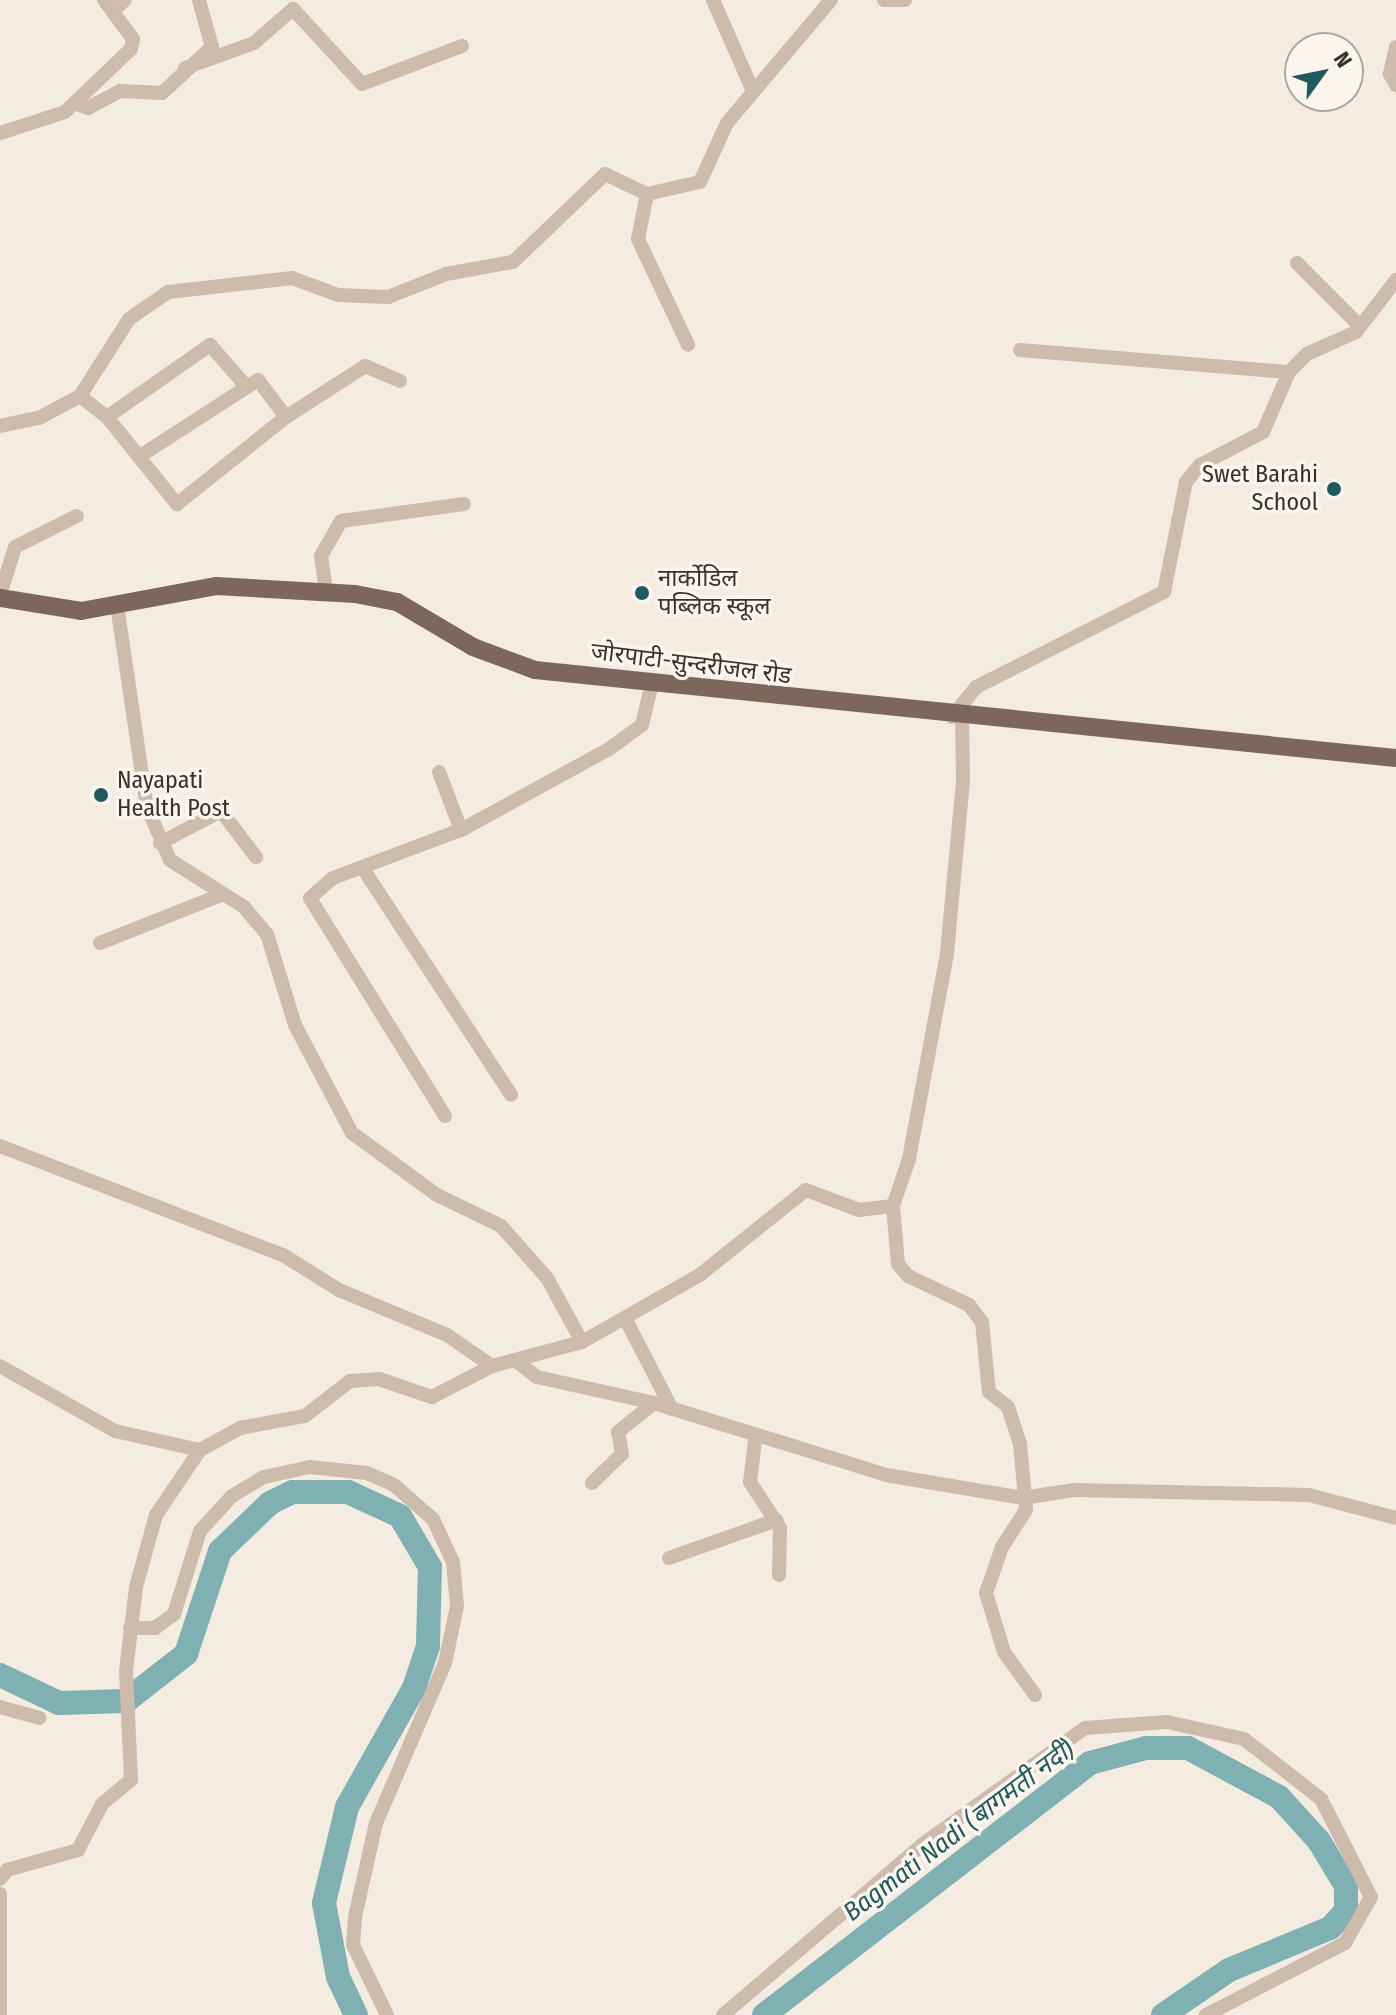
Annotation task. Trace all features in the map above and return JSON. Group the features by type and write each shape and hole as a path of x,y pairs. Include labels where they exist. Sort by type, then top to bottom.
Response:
{"main road":[{"name":"जोरपाटी-सुन्दरीजल रोड","path":"0,596 53,611 117,605 216,586 326,591 397,602 473,647 535,670 957,717 1396,758"}],"street":[{"path":"0,133 75,103 131,49 133,39 108,5 125,0"},
{"path":"75,103 88,108 120,91 152,98 212,47 199,0"},
{"path":"713,0 753,91"},
{"path":"0,426 39,418 80,396 129,319 168,292 292,278 338,295 388,297 446,274 513,262 605,174 647,194 700,182 721,132 831,0"},
{"path":"884,0 905,0"},
{"path":"185,68 254,43 293,9 362,84 462,46"},
{"path":"1396,47 1390,74 1396,85"},
{"path":"647,194 638,239 688,345"},
{"path":"1297,263 1360,326"},
{"path":"1035,1695 1004,1652 986,1593 1028,1497 1008,1407 989,1392 982,1322 969,1305 898,1264 893,1206 909,1159 947,953 957,717 976,687 1097,632 1164,592 1186,482 1200,465 1263,432 1289,372 1307,354 1360,326 1396,280"},
{"path":"107,417 210,345 247,387"},
{"path":"1020,350 1289,372"},
{"path":"80,396 107,417 177,504 286,417 365,366 400,381"},
{"path":"140,456 247,387 266,382 286,417"},
{"path":"326,591 321,556 341,521 464,504"},
{"path":"0,596 15,547 77,516"},
{"path":"117,605 147,807 160,843 180,870 223,894 267,934 295,1025 352,1133 437,1195 501,1226 547,1278 582,1342"},
{"path":"445,1116 309,903 324,883 461,830 642,725 652,683"},
{"path":"439,772 461,830"},
{"path":"160,843 221,811 256,857"},
{"path":"362,867 511,1095"},
{"path":"100,943 223,894"},
{"path":"0,1146 283,1255 339,1290 447,1335 492,1366"},
{"path":"0,1878 78,1850 102,1804 131,1780 126,1671 130,1628 156,1515 200,1450 240,1428 305,1416 350,1381 379,1379 432,1397 492,1366 582,1342 626,1320 750,1239 806,1190 859,1210 893,1206"},
{"path":"626,1320 672,1409"},
{"path":"515,1360 537,1377 654,1403 755,1440 886,1475 1028,1497 1074,1490 1309,1495 1396,1518"},
{"path":"0,1366 115,1431 200,1450"},
{"path":"592,1483 622,1454 618,1432 654,1403"},
{"path":"755,1440 750,1482 777,1520 779,1575"},
{"path":"130,1628 155,1628 174,1614 200,1531 232,1496 264,1477 310,1467 367,1473 394,1485 433,1519 453,1562 457,1606 445,1663 376,1823 355,1917 353,1945 387,2015"},
{"path":"669,1558 777,1520"},
{"path":"0,1707 40,1718"},
{"path":"723,2015 912,1853 1085,1728 1167,1722 1244,1739 1321,1799 1371,1897 1345,1943 1206,2015"},
{"path":"0,1894 0,2015"}],"waterway":[{"name":"Bagmati Nadi (बागमती नदी)","path":"0,1675 59,1703 126,1701 186,1654 220,1551 270,1503 293,1492 348,1492 400,1516 430,1567 428,1646 414,1688 347,1807 324,1903 338,1977 356,2015"},
{"name":"Bagmati Nadi (बागमती नदी)","path":"764,2015 1090,1763 1146,1748 1188,1748 1279,1797 1319,1841 1346,1886 1346,1911 1330,1928 1229,1970 1163,2015"}],"place":[{"name":"Swet Barahi School","path":"1334,489"},
{"name":"नार्कोडिल पब्लिक स्कूल","path":"642,593"},
{"name":"Nayapati Health Post","path":"101,795"}]}
